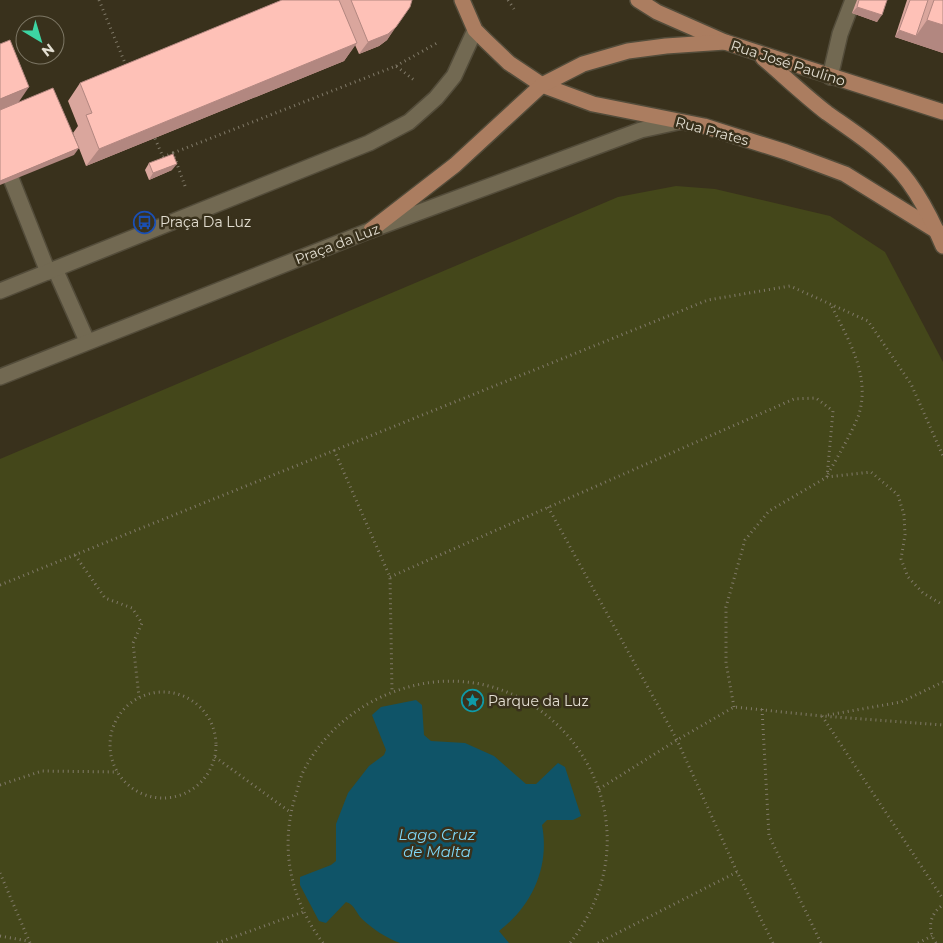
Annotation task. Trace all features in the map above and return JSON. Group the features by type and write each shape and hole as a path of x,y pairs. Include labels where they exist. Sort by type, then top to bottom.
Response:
{"main road":[{"path":"462,0 474,27"},
{"name":"Rua José Paulino","path":"638,0 657,12 725,42 943,112"},
{"name":"Rua Prates","path":"474,27 509,63 542,85 593,104 704,126 786,152 845,174 937,231"},
{"path":"371,230 455,165 542,85 583,64 628,51 725,42"},
{"path":"758,54 826,112 857,134 897,167 914,191 937,231 943,246"}],"street":[{"path":"830,77 840,34 852,0"},
{"path":"0,291 370,143 408,122 436,98 454,76 474,27"},
{"name":"Praça da Luz","path":"0,377 371,230 641,130 678,122"},
{"path":"12,181 51,270 87,341"}],"path":[{"path":"99,0 127,70"},
{"path":"508,0 514,9"},
{"path":"152,131 163,157 396,66 474,27"},
{"path":"396,66 436,98"},
{"path":"173,153 195,213"},
{"path":"0,585 708,300 790,286 868,320 911,384 943,456"},
{"path":"827,477 858,416 863,389 857,358 830,304"},
{"path":"390,576 794,399 816,398 833,411 827,477"},
{"path":"334,450 390,576 392,691"},
{"path":"734,707 726,663 726,607 745,540 769,511 827,477 871,472 898,495 904,515 905,535 901,559 908,577 923,592 943,604"},
{"path":"548,507 677,740 737,872 773,943"},
{"path":"76,555 105,598 132,608 142,623 133,643 139,697"},
{"path":"323,943 304,912 292,880 287,846 290,812 303,773 325,738 355,710 392,691 428,682 464,682 500,689 532,705 561,727 584,756 599,788 608,823 607,859 599,893 584,926 570,943"},
{"path":"822,716 901,702 943,682"},
{"path":"156,692 173,692 189,698 203,708 212,723 217,740 215,756 208,773 196,787 180,795 162,798 144,795 129,786 118,772 111,756 110,738 120,715 125,708 139,697 156,692"},
{"path":"599,788 734,707 822,716 943,724"},
{"path":"762,710 769,836 822,943"},
{"path":"822,716 943,898"},
{"path":"215,756 290,812"},
{"path":"0,786 42,771 118,772"},
{"path":"598,943 737,872"},
{"path":"0,873 29,942"},
{"path":"936,943 932,936 931,921 934,913 943,904"},
{"path":"217,943 304,912"},
{"path":"0,936 29,942"},
{"path":"918,943 932,936"}],"green space":[{"name":"Parque da Luz","path":"676,186 715,189 830,216 885,252 943,362 943,943 0,943 0,459 618,197"}],"water":[{"name":"Lago Cruz de Malta","path":"416,700 422,705 424,735 431,741 465,743 494,756 526,784 536,784 558,763 565,767 581,816 573,820 547,820 542,825 543,856 536,884 521,910 499,931 509,943 400,943 385,936 371,926 346,902 326,923 319,921 300,885 300,877 331,865 336,861 336,824 348,793 369,766 384,755 386,750 372,715 381,707"}],"building":[{"path":"282,0 339,0 357,43 99,149 86,115 92,113 80,83"},
{"path":"351,0 412,0 410,7 396,27 388,34 368,42"},
{"path":"859,0 887,0 882,15 857,7"},
{"path":"910,0 928,0 916,36 899,30"},
{"path":"934,0 943,0 943,25 927,20"},
{"path":"10,40 15,52 15,65 20,65 29,87 0,99 0,44"},
{"path":"53,88 79,148 0,181 0,110"},
{"path":"173,154 177,164 153,173 149,163"}],"place":[{"name":"Praça Da Luz","path":"144,222"},
{"name":"Parque da Luz","path":"472,701"}]}
